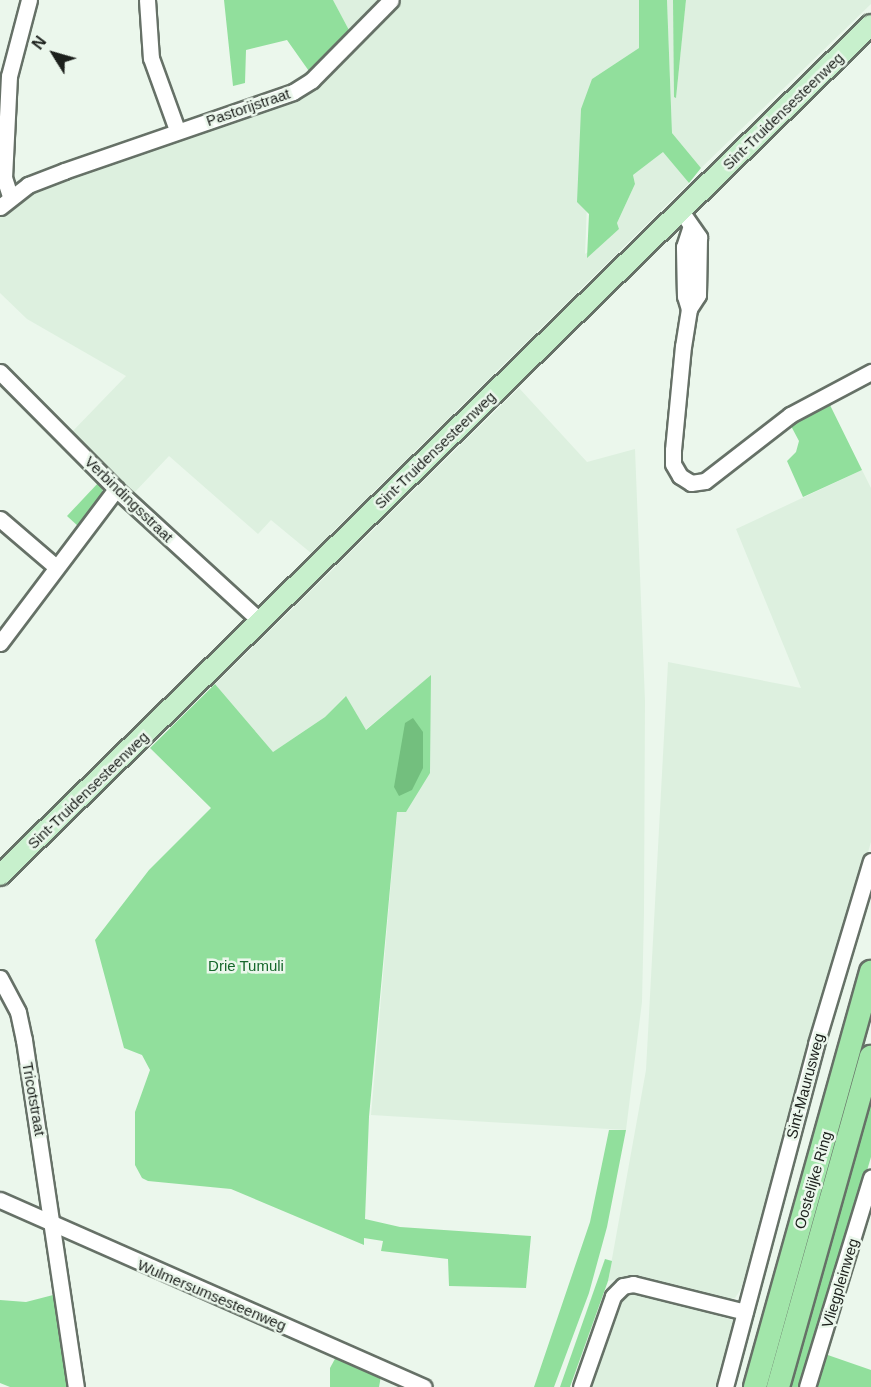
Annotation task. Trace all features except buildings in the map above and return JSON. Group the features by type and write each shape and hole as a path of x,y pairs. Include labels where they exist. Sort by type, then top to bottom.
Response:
{"highway":[{"name":"Oostelijke Ring","path":"755,1387 871,972"},
{"name":"Oostelijke Ring","path":"778,1387 871,1057"}],"main road":[{"name":"Sint-Truidensesteenweg","path":"0,875 261,622 686,219 871,25"}],"street":[{"path":"5,202 9,76 29,0"},
{"path":"147,0 151,58 177,130"},
{"name":"Pastorijstraat","path":"5,202 28,185 303,86 391,0"},
{"path":"686,219 685,296 689,309 673,465 677,473 691,483 711,477 729,459 790,415 871,372"},
{"name":"Verbindingsstraat","path":"0,372 117,489 261,622"},
{"path":"3,634 117,489"},
{"path":"0,519 57,567"},
{"name":"Sint-Maurusweg","path":"725,1387 816,1044 871,861"},
{"name":"Tricotstraat","path":"0,978 18,1012 54,1223 76,1387"},
{"name":"Vliegpleinweg","path":"807,1387 871,1178"},
{"name":"Wulmersumsesteenweg","path":"0,1200 424,1387"},
{"path":"581,1387 613,1296 623,1286 633,1284 745,1312"}],"shaded area":[{"path":"333,0 639,0 639,48 592,79 585,254 619,229 617,223 635,184 633,175 663,151 689,183 311,553 271,520 258,534 169,456 133,494 69,435 126,376 27,319 0,293 0,214 26,194 295,96 350,32"},
{"path":"667,0 673,0 676,98 686,0 871,0 871,4 701,168 672,133"},
{"path":"519,388 587,462 635,449 645,701 644,913 642,1002 626,1130 371,1115 397,812 431,676 365,730 345,696 325,717 273,752 215,684"},
{"path":"862,470 871,488 871,842 741,1289 735,1298 724,1300 627,1277 608,1281 646,1070 668,662 801,688 736,529"},
{"path":"413,718 423,732 423,768 412,790 399,796 394,787 405,723"},
{"path":"634,1290 735,1321 716,1387 591,1387 617,1310 626,1294"}],"green space":[{"path":"224,0 333,0 350,32 311,74 287,40 246,50 245,83 233,86"},
{"path":"639,0 667,0 672,133 701,168 689,183 663,152 633,175 635,184 617,223 619,229 587,258 589,214 577,202 581,109 592,79 639,48"},
{"path":"673,0 686,0 676,98 674,97"},
{"path":"829,403 862,470 803,497 787,461 796,452 799,441 791,426"},
{"path":"99,482 104,494 79,527 67,516"},
{"name":"Drie Tumuli","path":"431,675 430,773 406,812 397,812 369,1117 365,1219 400,1227 531,1236 526,1288 449,1286 448,1259 381,1251 383,1241 364,1238 364,1245 231,1189 148,1181 142,1178 135,1165 135,1112 150,1070 142,1055 124,1048 95,940 149,870 211,808 150,748 215,684 273,752 325,717 346,696 366,730"},
{"path":"871,1099 871,1157 803,1387 790,1387"},
{"path":"609,1130 626,1130 607,1227 589,1293 554,1387 534,1387 590,1222"},
{"path":"605,1259 612,1261 608,1281 570,1387 560,1387"},
{"path":"57,1294 69,1387 10,1387 0,1383 0,1300 26,1302"},
{"path":"822,1353 871,1370 871,1387 812,1387"},
{"path":"336,1357 381,1376 379,1387 330,1387 330,1368"}]}
